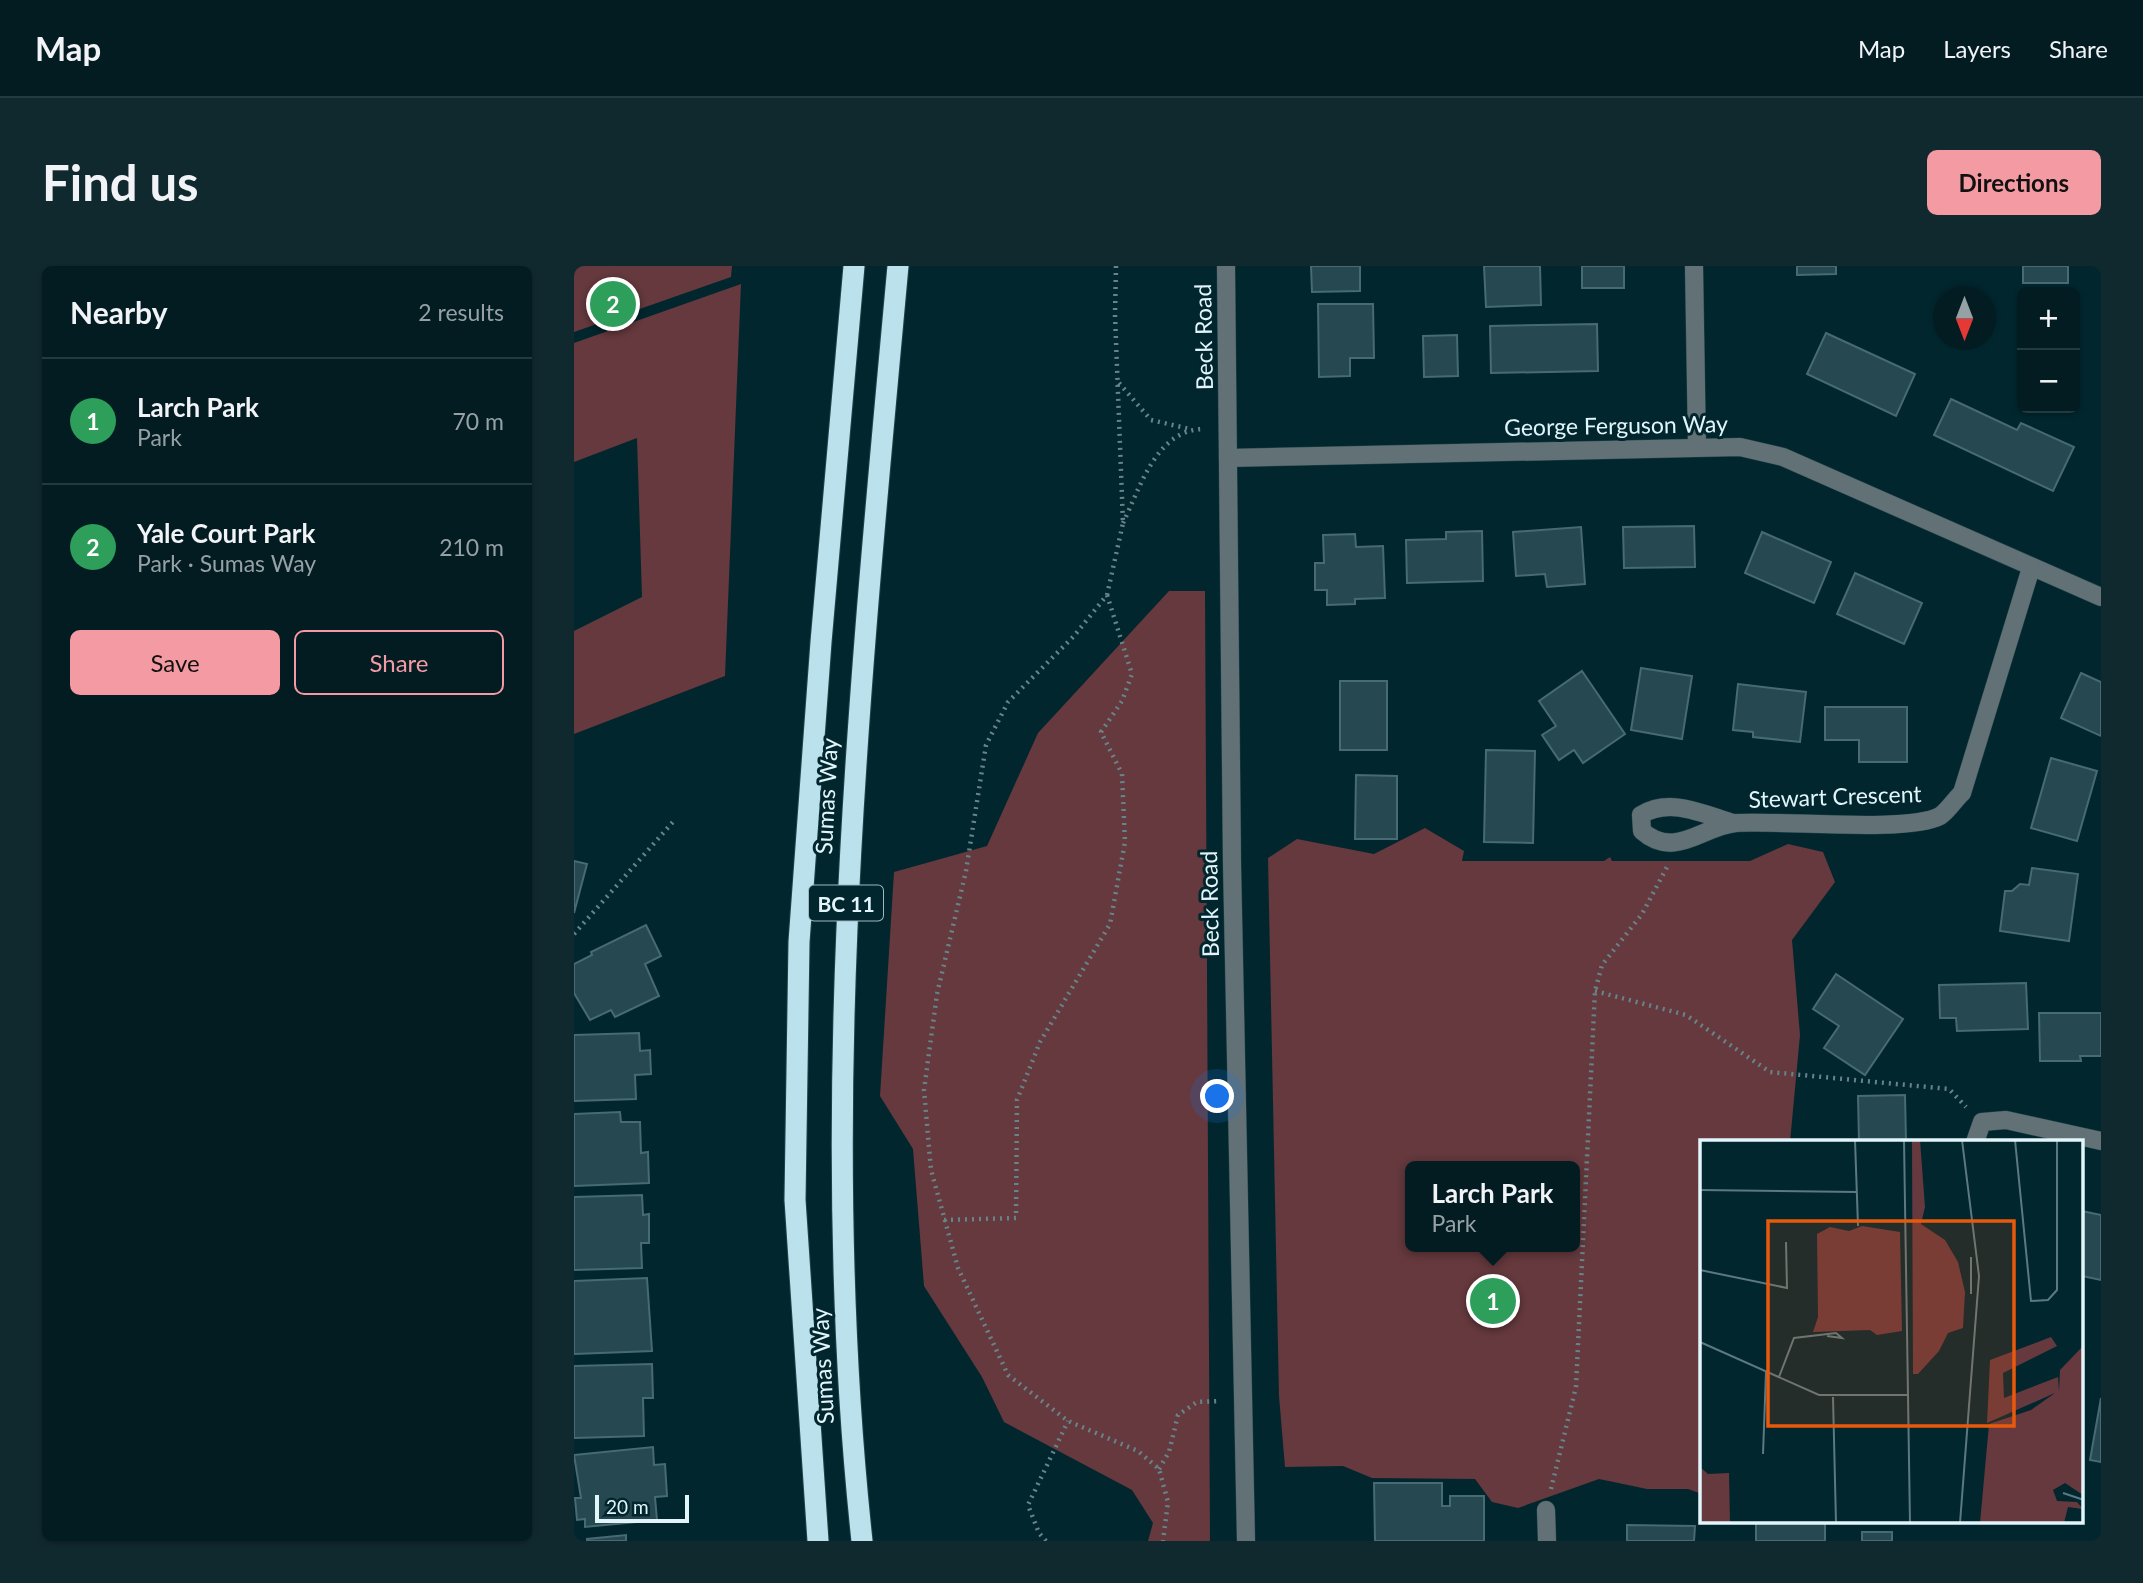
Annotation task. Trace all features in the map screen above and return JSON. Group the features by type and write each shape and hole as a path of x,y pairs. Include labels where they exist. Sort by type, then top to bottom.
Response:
{"highway":[{"path":"836,467 840,266"},
{"name":"Sumas Way","path":"818,1541 795,1200 799,955 854,266"},
{"name":"Sumas Way","path":"862,1541 845,1338 842,1029 858,706 898,266"}],"street":[{"name":"Beck Road","path":"1226,266 1246,1541"},
{"path":"1694,266 1697,446"},
{"name":"George Ferguson Way","path":"1228,458 1740,447 1783,457 2101,597"},
{"name":"Stewart Crescent","path":"1679,842 1733,823 1908,823 1940,816 1962,793 2031,568"},
{"path":"1679,842 1654,841 1642,831 1641,815 1655,806 1677,806 1733,823"},
{"path":"1976,1140 1982,1122 2006,1120 2101,1141"},
{"path":"1546,1510 1547,1541"}],"path":[{"path":"1116,266 1117,381 1123,523"},
{"path":"1117,381 1151,420 1191,429 1228,428"},
{"path":"1163,1541 1168,1502 1159,1469 1138,1451 1068,1421 1008,1374 958,1268 931,1170 924,1090 937,994 966,871 986,746 1008,702 1074,636 1107,595 1123,523 1161,448 1191,429"},
{"path":"944,1220 1016,1218 1017,1100 1040,1042 1110,924 1125,842 1122,774 1101,732 1122,701 1132,674 1107,595"},
{"path":"574,934 673,822"},
{"path":"1546,1510 1576,1387 1595,991 1602,965 1642,914 1679,842"},
{"path":"1595,991 1686,1015 1770,1072 1949,1088 1982,1122"},
{"path":"1159,1469 1169,1452 1178,1415 1197,1402 1242,1401"},
{"path":"1046,1541 1039,1533 1028,1505 1068,1421"}],"shaded area":[{"path":"574,266 732,266 731,277 574,332"},
{"path":"741,284 725,676 574,734 574,631 642,597 637,438 574,462 574,343"},
{"path":"1169,591 1205,591 1210,1541 1148,1541 1153,1523 1132,1490 1004,1422 982,1377 924,1286 913,1149 880,1096 894,872 987,846 1038,733"},
{"path":"1425,828 1464,851 1462,861 1604,861 1610,857 1612,861 1750,861 1788,844 1823,852 1835,882 1792,940 1800,1035 1790,1140 1700,1140 1700,1493 1688,1489 1647,1489 1599,1479 1518,1508 1492,1502 1475,1479 1372,1478 1343,1466 1285,1467 1279,1396 1268,858 1297,839 1374,854"}],"building":[{"path":"1311,266 1360,266 1360,291 1312,292"},
{"path":"1484,266 1540,266 1541,305 1486,307"},
{"path":"1582,266 1624,266 1624,288 1582,288"},
{"path":"1797,266 1836,266 1836,274 1797,275"},
{"path":"2023,266 2068,266 2068,283 2023,283"},
{"path":"1318,304 1373,304 1374,358 1350,358 1350,376 1319,377"},
{"path":"1597,324 1598,371 1491,373 1490,326"},
{"path":"1826,333 1915,374 1896,416 1807,374"},
{"path":"1457,335 1458,376 1424,377 1423,336"},
{"path":"1951,399 2017,430 2021,423 2074,447 2053,491 1934,435"},
{"path":"1694,526 1695,567 1624,568 1623,527"},
{"path":"1581,527 1585,584 1547,587 1545,574 1516,576 1513,532"},
{"path":"1482,531 1483,581 1407,583 1406,540 1446,539 1446,532"},
{"path":"1762,532 1831,562 1814,603 1745,573"},
{"path":"1355,534 1356,547 1383,546 1385,598 1355,599 1355,604 1327,605 1327,590 1315,590 1315,563 1324,563 1323,535"},
{"path":"1855,573 1922,603 1904,644 1837,614"},
{"path":"1641,668 1692,676 1682,739 1631,730"},
{"path":"1582,671 1625,734 1583,763 1574,750 1559,760 1542,735 1556,726 1539,701"},
{"path":"2081,673 2101,682 2101,736 2061,718"},
{"path":"1340,681 1387,681 1387,750 1340,750"},
{"path":"1738,684 1806,692 1800,742 1753,737 1753,732 1733,730"},
{"path":"1825,707 1907,707 1907,762 1859,762 1859,740 1825,740"},
{"path":"1486,750 1535,751 1533,843 1484,842"},
{"path":"2051,758 2097,771 2077,841 2031,828"},
{"path":"1356,775 1397,776 1397,839 1355,839"},
{"path":"574,861 587,864 574,913"},
{"path":"2032,868 2078,874 2069,941 2000,931 2005,891 2012,891 2020,884 2029,885"},
{"path":"646,925 661,956 645,964 659,996 615,1017 611,1010 590,1020 574,993 574,964 592,955 591,952"},
{"path":"1836,974 1903,1019 1865,1075 1824,1048 1839,1026 1813,1009"},
{"path":"2026,983 2028,1029 1957,1031 1956,1018 1940,1018 1939,985"},
{"path":"2039,1013 2101,1013 2101,1056 2080,1056 2081,1061 2040,1061"},
{"path":"639,1033 640,1051 650,1050 651,1074 635,1075 636,1099 574,1101 574,1035"},
{"path":"1905,1095 1906,1140 1859,1140 1858,1096"},
{"path":"620,1112 621,1122 640,1122 641,1153 648,1152 649,1183 574,1186 574,1114"},
{"path":"642,1195 643,1215 649,1214 649,1243 641,1243 642,1268 574,1270 574,1197"},
{"path":"2084,1211 2101,1215 2101,1280 2084,1276"},
{"path":"647,1278 652,1351 574,1354 574,1281"},
{"path":"652,1364 653,1398 643,1398 644,1436 574,1438 574,1366"},
{"path":"2101,1398 2101,1462 2090,1460"},
{"path":"653,1447 654,1465 665,1464 667,1496 655,1497 657,1520 585,1527 585,1519 577,1520 575,1498 581,1498 574,1455"},
{"path":"1374,1483 1442,1483 1442,1506 1450,1506 1450,1496 1484,1496 1484,1541 1375,1541"},
{"path":"1756,1524 1825,1524 1825,1541 1756,1541"},
{"path":"1627,1525 1695,1526 1694,1541 1627,1541"},
{"path":"1862,1532 1892,1532 1892,1541 1862,1541"},
{"path":"626,1535 626,1541 587,1541 587,1539"}],"place":[{"name":"Yale Court Park","path":"613,304"},
{"name":"Larch Park","path":"1493,1301"}]}
